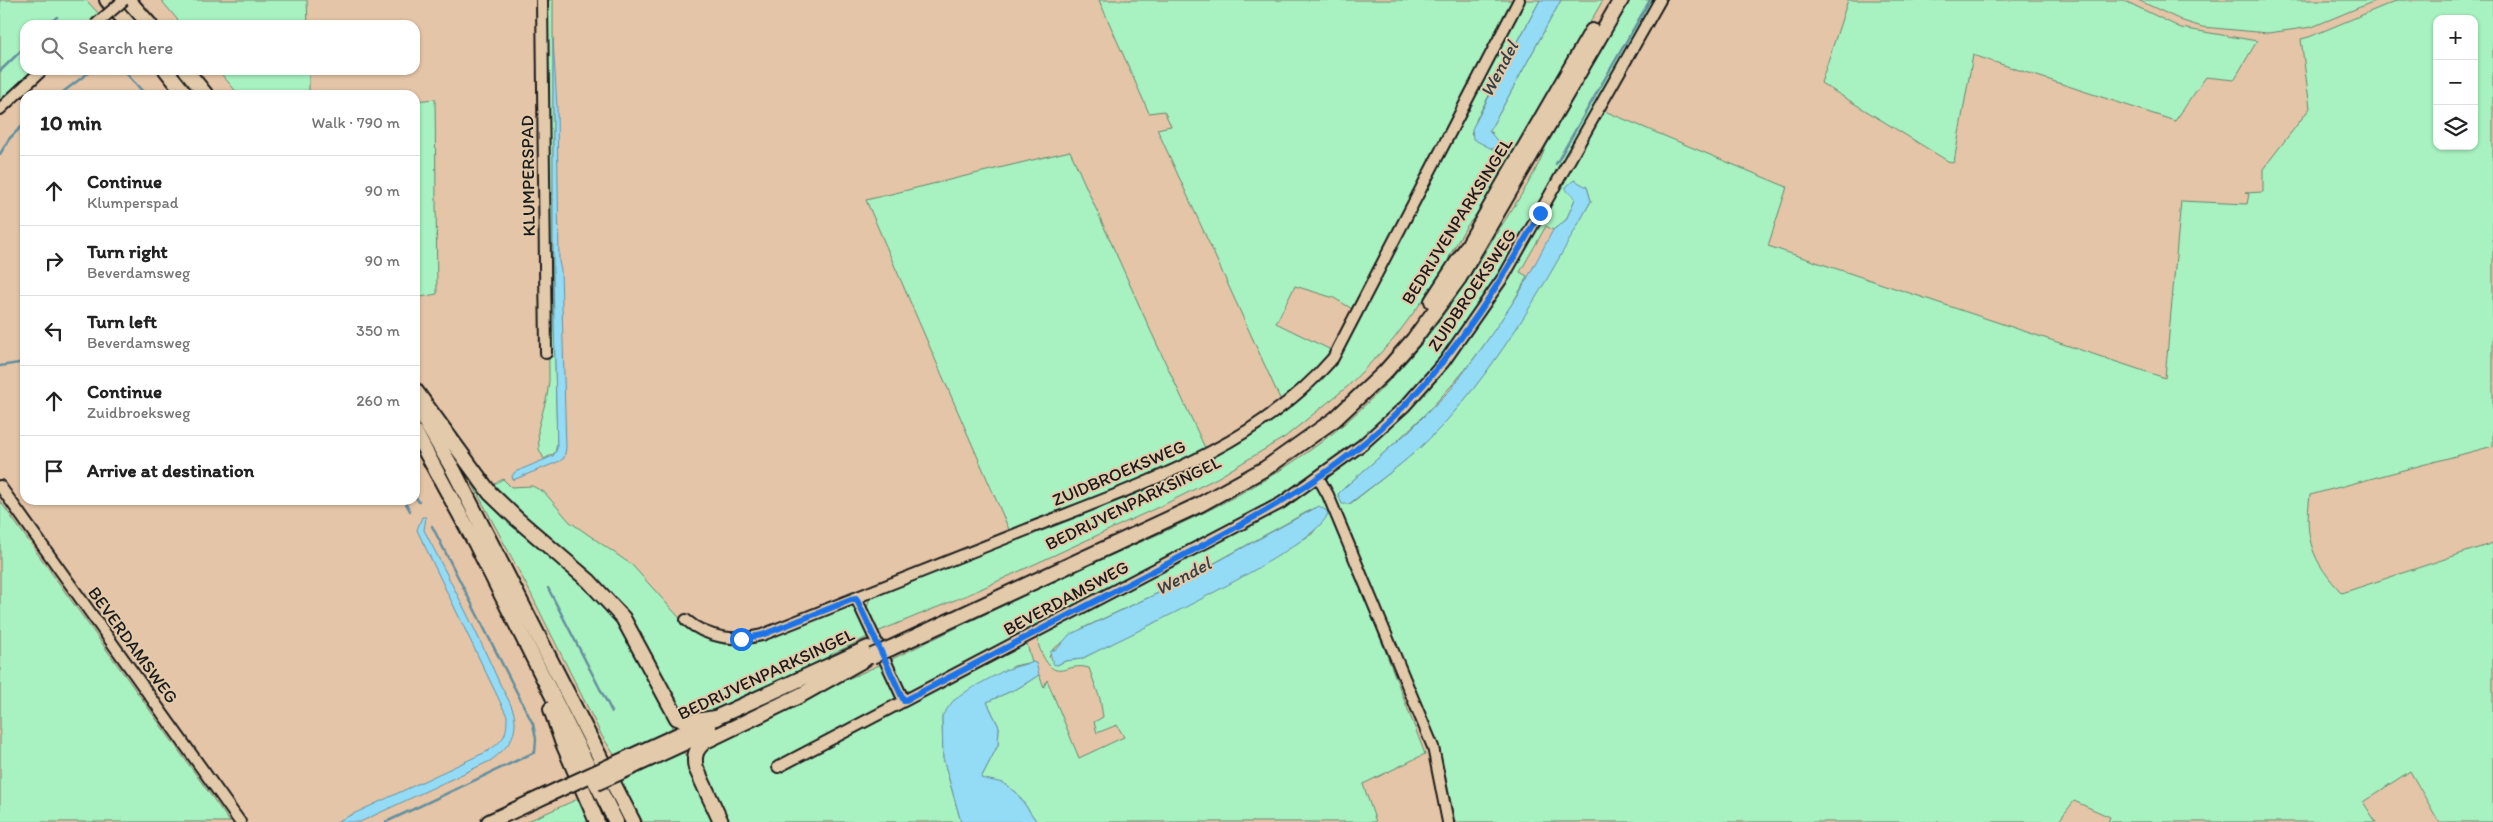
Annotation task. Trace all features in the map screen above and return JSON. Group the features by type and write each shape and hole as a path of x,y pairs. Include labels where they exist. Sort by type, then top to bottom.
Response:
{"highway":[{"path":"107,0 125,20"},
{"path":"126,0 145,20"},
{"name":"BEDRIJVENPARKSINGEL","path":"512,822 564,793 868,654 1220,484 1262,460 1328,412 1379,364 1431,303 1466,249 1610,0"},
{"name":"BEDRIJVENPARKSINGEL","path":"889,643 1201,504 1266,468 1335,419 1385,372 1414,339 1459,278 1621,0"},
{"path":"170,75 182,90"},
{"path":"190,75 202,90"},
{"path":"420,397 490,492 517,519 590,581 623,618 677,718 688,722 716,718"},
{"path":"420,413 454,471 633,822"},
{"path":"420,441 476,544 616,822"},
{"path":"721,822 696,768 695,754 699,747 706,741 801,695 868,654"},
{"name":"BEDRIJVENPARKSINGEL","path":"632,761 716,718 868,654"},
{"path":"533,656 562,741 598,822"},
{"name":"BEDRIJVENPARKSINGEL","path":"489,822 564,793"}],"street":[{"path":"101,20 126,0"},
{"name":"KLUMPERSPAD","path":"542,0 546,353"},
{"name":"ZUIDBROEKSWEG","path":"856,598 1175,469 1244,434 1317,377 1333,358 1519,0"},
{"name":"ZUIDBROEKSWEG","path":"1318,477 1362,445 1404,406 1444,362 1472,326 1504,276 1660,0"},
{"path":"20,90 37,75"},
{"path":"0,109 20,90"},
{"path":"1318,477 1328,495 1430,738 1439,770 1448,822"},
{"name":"BEVERDAMSWEG","path":"778,767 1246,523 1318,477"},
{"name":"BEVERDAMSWEG","path":"0,486 240,822"},
{"path":"686,620 699,629 719,636 751,638 856,598 904,701"}],"green space":[{"path":"0,0 86,0 100,15 94,20 20,20 20,75 34,75 0,107"},
{"path":"161,0 307,0 308,20 178,20"},
{"path":"546,0 553,0 553,275 557,443 555,453 544,459 539,449 538,429 549,381"},
{"path":"1099,0 1515,0 1354,310 1334,298 1295,286 1276,323 1333,351 1282,403 1157,129 1171,126 1164,111 1149,113"},
{"path":"1523,0 1540,0 1477,118 1471,134 1493,133 1489,131 1561,0 1603,0 1485,204 1466,227 1450,255 1444,272 1393,340 1347,387 1285,437 1217,478 972,593 877,632 866,612 870,597 1218,452 1335,360 1468,109"},
{"path":"1630,0 1657,0 1502,275 1424,381 1380,425 1324,471 1273,506 911,692 903,689 888,661 1236,496 1293,462 1346,423 1393,377 1415,352 1455,299 1528,184 1546,146"},
{"path":"1848,0 2123,0 2181,28 2257,41 2234,80 2206,77 2175,121 1973,55 1954,162 1951,163 1821,83"},
{"path":"2138,0 2377,0 2312,27 2268,33 2202,27 2183,21"},
{"path":"2398,0 2493,0 2493,446 2310,495 2308,524 2312,548 2317,560 2342,593 2493,543 2493,822 2439,822 2410,771 2363,802 2376,822 2108,822 2110,817 2074,801 2058,822 1455,822 1444,769 1432,734 1352,536 1323,479 1445,365 1475,326 1503,284 1602,110 1787,187 1768,246 2165,378 2181,201 2247,204 2249,194 2245,193 2263,192 2263,169 2310,108 2301,39","holes":["1587,187 1591,201 1515,329 1480,380 1439,428 1418,449 1350,504 1342,503 1338,494 1426,413 1462,373 1496,328 1513,303 1527,276 1520,272 1546,226 1553,230 1566,220 1575,199 1573,195"]},
{"path":"222,75 309,75 309,90 235,90"},
{"path":"435,99 437,294 420,297 420,100"},
{"path":"1070,151 1206,450 1011,534 866,200"},
{"path":"457,455 574,572 625,629 669,717 673,732 615,756 602,736 528,588"},
{"path":"503,479 511,487 532,486 544,492 570,522 632,565 685,624 729,642 847,606 859,610 872,635 830,655 831,657 701,717 687,717 676,708 646,646 628,615 592,574 518,513 493,485"},
{"path":"1314,486 1323,491 1425,754 1363,784 1376,822 1037,822 1016,792 981,778 998,745 999,727 987,702 1020,687 1039,675 1044,687 1047,680 1079,758 1124,737 1117,725 1097,733 1094,722 1103,717 1100,699 1089,668 1074,667 1057,670 1052,668 1047,663 1040,649 1038,643 1039,635 1249,526","holes":["1314,508 1318,526 1312,534 1225,586 1081,659 1065,661 1057,665 1049,657 1053,649 1083,628 1171,587"]},
{"path":"0,501 230,822 0,822"},
{"path":"1019,644 1027,644 1032,662 1014,666 942,716 943,758 961,822 727,822 712,796 702,768 704,749 816,693 884,663 897,693 893,704"},
{"path":"681,751 686,755 717,822 643,822 620,780"},
{"path":"580,798 590,822 526,822"}],"water":[{"path":"1540,0 1561,0 1489,131 1500,144 1497,148 1492,149 1473,139 1472,129"},
{"path":"553,39 557,107 559,262 561,270 566,448 564,458 560,461 513,480 512,476 515,472 553,456 557,449 553,275"},
{"path":"1574,180 1587,187 1591,201 1558,261 1484,376 1440,428 1419,449 1349,504 1342,504 1338,494 1409,431 1452,388 1482,348 1520,292 1553,230 1566,220 1575,199 1573,195 1566,191 1566,187"},
{"path":"1319,506 1328,512 1318,527 1293,546 1258,568 1217,591 1081,659 1065,661 1057,665 1053,664 1050,652 1058,648 1069,635 1171,587"},
{"path":"422,517 426,517 424,530 463,605 511,706 515,716 515,727 508,744 490,761 360,822 336,822 488,751 504,737 507,716 417,530"},
{"path":"1032,662 1036,663 1039,675 1020,687 987,702 999,727 998,745 981,778 1003,783 1016,792 1037,822 961,822 943,758 942,716 953,701 970,689 1005,670"}],"waterway":[{"path":"1556,164 1650,0"},
{"path":"54,20 57,17"},
{"path":"0,71 20,52"},
{"path":"66,90 85,75"},
{"path":"128,75 141,90"},
{"path":"0,154 9,139 20,128"},
{"path":"0,366 20,363"},
{"path":"407,505 410,511"},
{"path":"386,822 535,752 536,739 533,724 432,526"},
{"path":"548,588 612,712"}],"route":[{"path":"741,639 762,635 856,598 904,701 1246,523 1281,503 1362,445 1404,406 1444,362 1472,326 1504,276 1540,213"}],"water label":[{"name":"Wendel","path":"1499,69"},
{"name":"Wendel","path":"1183,576"}]}
